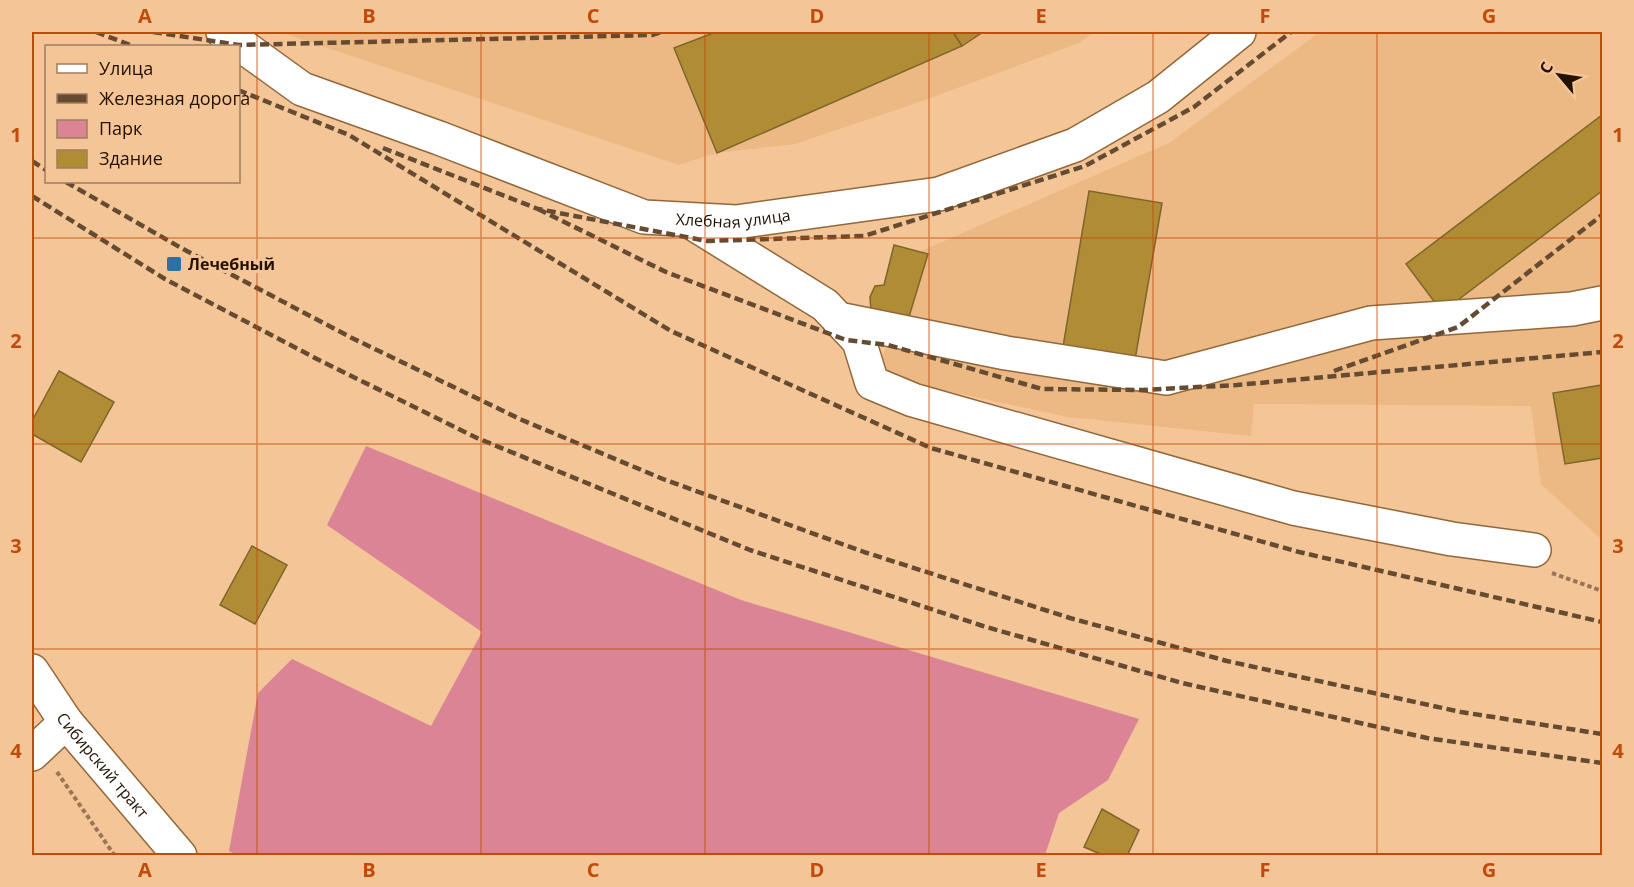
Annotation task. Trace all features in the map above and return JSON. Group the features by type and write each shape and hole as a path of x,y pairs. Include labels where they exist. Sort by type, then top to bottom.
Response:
{"street":[{"name":"Хлебная улица","path":"223,32 302,89 439,138 644,217 736,222 939,194 1075,145 1158,98 1239,32"},
{"path":"687,219 825,305 859,341 872,383 913,400 1293,508 1452,539 1534,550"},
{"path":"838,319 1006,353 1166,378 1371,323 1572,309 1602,303"},
{"name":"Сибирский тракт","path":"32,671 66,722 180,855"},
{"path":"35,750 66,722"}],"path":[{"path":"35,750 115,855"}],"shaded area":[{"path":"280,32 1094,32 1079,43 928,99 795,144 716,153 679,165"},
{"path":"1320,32 1602,32 1602,540 1541,484 1531,406 1254,404 1251,436 1068,417 891,379 878,364 888,345 921,251 1169,143"}],"green space":[{"path":"366,446 741,600 1139,719 1108,780 1059,813 1045,855 236,855 229,851 258,693 292,659 431,726 482,632 327,525"}],"building":[{"path":"716,32 953,32 962,46 717,153 674,48"},
{"path":"953,32 983,32 962,46"},
{"path":"1602,115 1602,191 1442,312 1406,264"},
{"path":"1089,191 1162,203 1135,360 1063,347"},
{"path":"894,245 928,254 908,320 871,311 870,297 875,286 884,285"},
{"path":"59,371 114,402 81,462 32,434 32,421"},
{"path":"1602,385 1602,458 1565,464 1553,393"},
{"path":"252,546 287,565 255,624 220,605"},
{"path":"1102,809 1139,830 1127,856 1105,856 1084,847"}],"railway":[{"path":"96,32 130,45"},
{"path":"153,32 239,45 652,35 661,32"},
{"path":"383,148 538,209 707,241 864,236 1085,166 1194,107 1291,32"},
{"path":"240,91 349,135 671,331 931,448 1299,552 1602,622"},
{"path":"32,161 45,169"},
{"path":"68,183 183,249 352,338 522,420 663,479 864,552 1070,618 1227,661 1461,712 1602,734"},
{"path":"32,196 165,279 317,359 477,438 750,550 983,626 1182,683 1427,738 1602,763"},
{"path":"538,209 666,272 846,340 888,345 1042,389 1142,390 1237,385 1602,352"},
{"path":"1334,371 1458,327 1602,215"}],"place":[{"name":"Лечебный","path":"174,264"}]}
